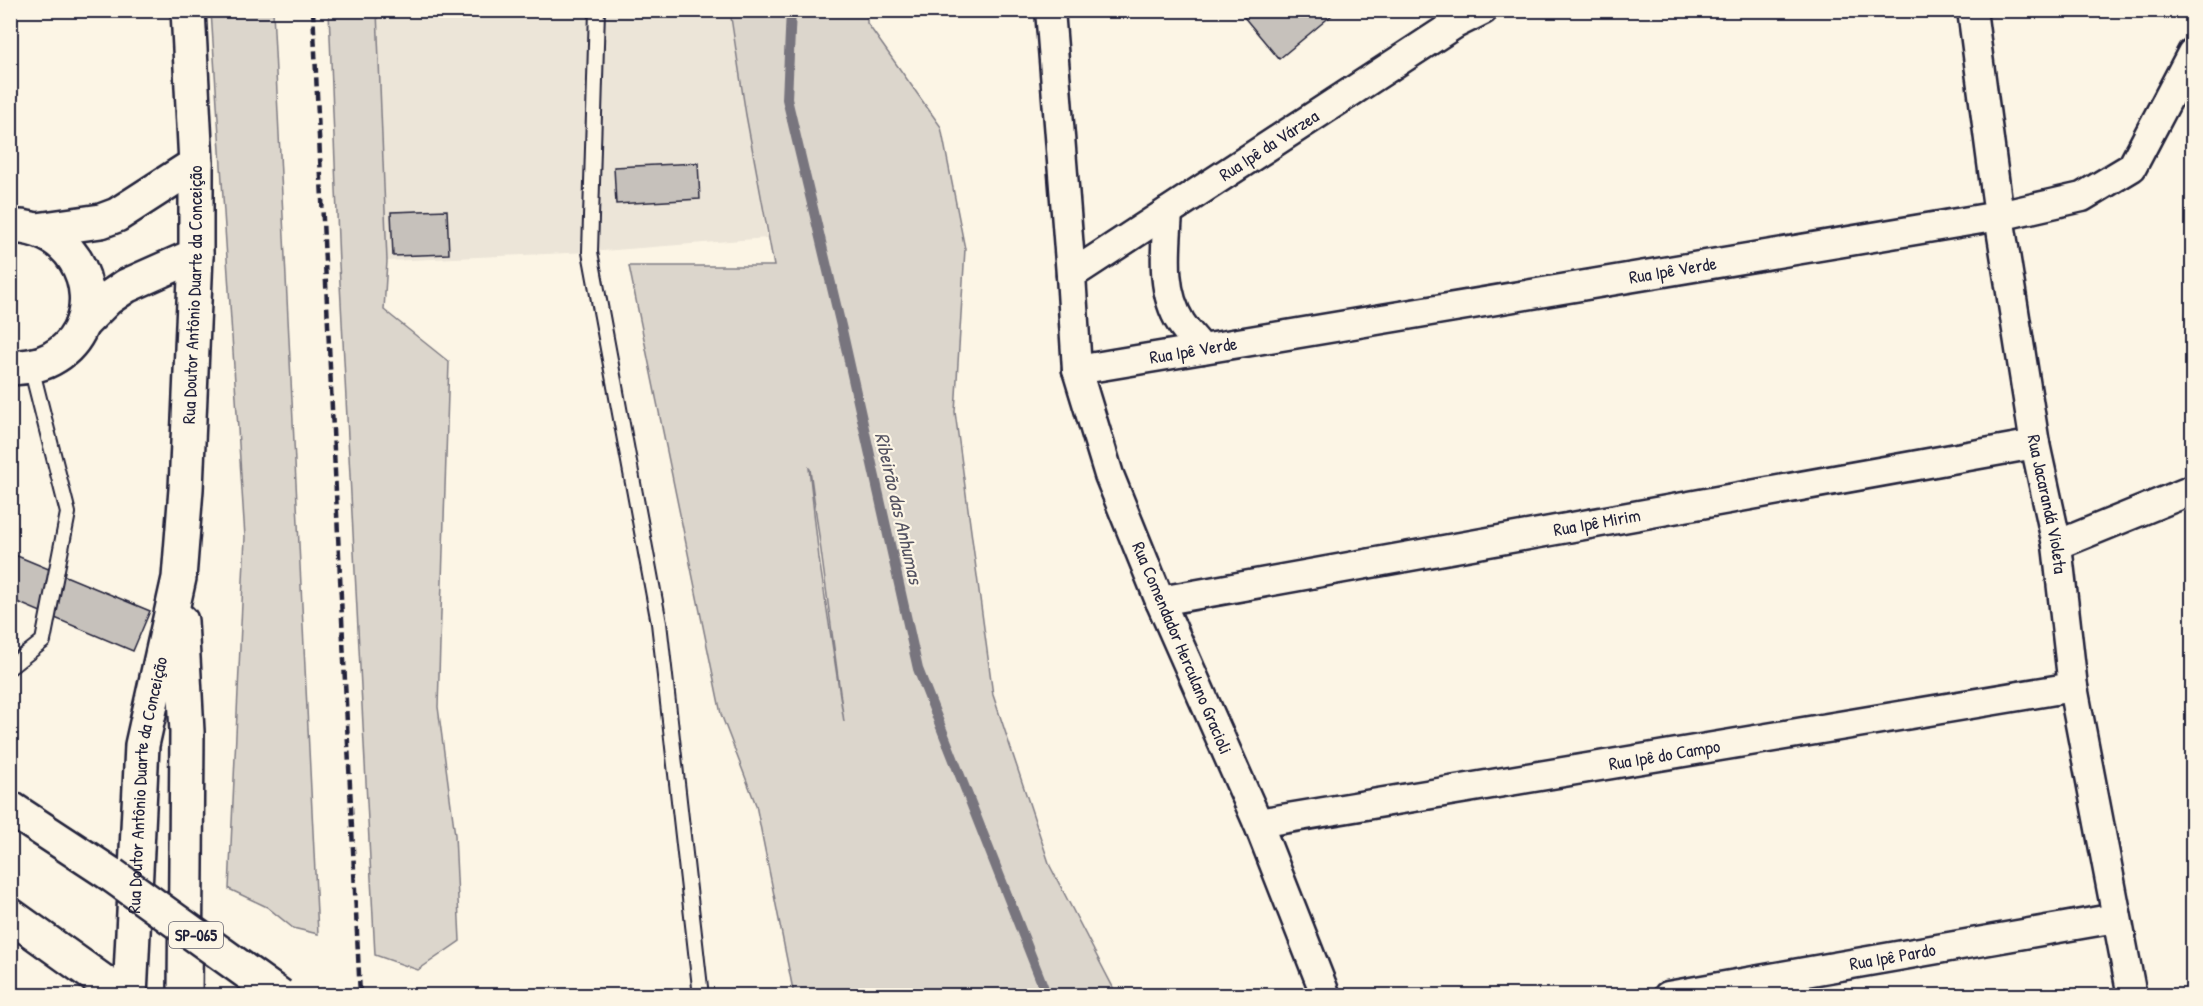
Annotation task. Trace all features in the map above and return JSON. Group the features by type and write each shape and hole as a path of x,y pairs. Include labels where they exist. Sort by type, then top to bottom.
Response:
{"main road":[{"name":"Rua Doutor Antônio Duarte da Conceição","path":"185,996 187,732 179,578 186,489 196,255 196,164 188,10"},
{"path":"24,228 101,221 117,215 196,164"},
{"path":"24,228 58,240 74,257 85,278 87,301 82,324"},
{"path":"21,367 52,358 70,343 82,324 107,299 126,286 196,255"},
{"name":"Rua Doutor Antônio Duarte da Conceição","path":"120,992 142,745 179,578"},
{"name":"SP-065","path":"13,806 280,996"},
{"path":"10,915 120,992"}],"street":[{"name":"Rua Comendador Herculano Gracioli","path":"1050,10 1077,369 1109,475 1160,601 1258,823 1326,996"},
{"name":"Rua Ipê da Várzea","path":"1072,283 1168,212 1455,24 1483,10"},
{"name":"Rua Jacarandá Violeta","path":"1972,10 1999,216 2035,444 2057,545 2073,687 2132,996"},
{"name":"Rua Ipê Verde","path":"1077,369 1999,216 2082,197 2132,167 2193,53"},
{"path":"1168,212 1166,264 1169,294 1180,321 1202,349"},
{"name":"Rua Ipê Mirim","path":"1160,601 2035,444"},
{"path":"2057,545 2193,490"},
{"name":"Rua Ipê do Campo","path":"1258,823 2073,687"},
{"name":"Rua Ipê Pardo","path":"1668,996 2116,918"}],"lane":[{"path":"597,10 590,252 659,623 701,996"},
{"path":"10,668 43,641 68,513 21,367"}],"shaded area":[{"path":"211,11 273,11 318,934 293,928 267,907 229,889 245,537"},
{"path":"329,11 377,11 387,261 384,310 449,362 438,707 455,835 460,941 418,970 375,955 339,264"},
{"path":"377,11 729,11 767,238 590,252 387,261"},
{"path":"730,11 867,11 867,23 941,127 965,249 955,412 993,695 1050,866 1117,995 794,995 756,805 721,714 629,266 774,266 746,115","holes":["810,469 844,722 819,558"]}],"building":[{"path":"1238,10 1338,10 1279,59"},
{"path":"698,163 700,199 616,204 614,167"},
{"path":"447,210 449,254 393,256 391,212"},
{"path":"10,553 150,611 133,651 10,599"}],"waterway":[{"name":"Ribeirão das Anhumas","path":"791,10 787,99 842,330 918,669 1047,996"}],"railway":[{"path":"313,10 360,996"}]}
